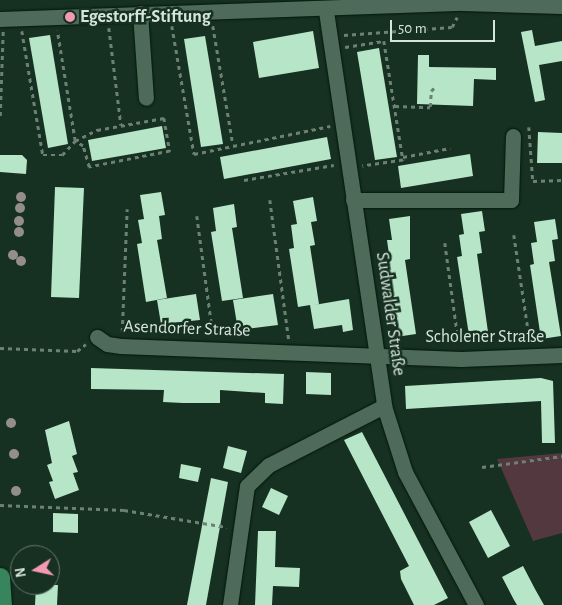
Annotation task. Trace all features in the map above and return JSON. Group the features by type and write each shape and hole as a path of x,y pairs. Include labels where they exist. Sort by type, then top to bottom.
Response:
{"main road":[{"path":"0,577 2,605"}],"street":[{"path":"2,19 140,14 161,9 326,11 463,3 562,6"},
{"name":"Sudwalder Straße","path":"326,11 343,124 347,166 379,354 384,406 405,472 476,605"},
{"path":"140,14 146,98"},
{"path":"354,200 511,200 513,136"},
{"name":"Asendorfer Straße","path":"97,337 107,344 121,346 379,354"},
{"name":"Scholener Straße","path":"379,354 461,359 562,355"},
{"path":"230,605 238,529 247,486 269,465 384,406"}],"path":[{"path":"331,42 452,27 463,3"},
{"path":"161,9 194,154 233,144 343,124"},
{"path":"212,11 214,52 233,144"},
{"path":"108,14 121,125"},
{"path":"20,19 43,155 62,155 75,141 121,125 164,118 170,152 90,167 83,146 75,141 55,18"},
{"path":"0,116 2,19"},
{"path":"331,42 384,41 403,157"},
{"path":"395,106 430,107 431,91 436,86"},
{"path":"529,127 533,180 562,180"},
{"path":"244,180 347,166 450,148"},
{"path":"270,200 289,350"},
{"path":"121,346 128,209"},
{"path":"197,216 213,348"},
{"path":"514,235 530,357"},
{"path":"445,242 461,359"},
{"path":"0,348 76,351 97,337"},
{"path":"482,467 562,456"},
{"path":"0,505 114,509 238,529"}],"shaded area":[{"path":"562,453 562,533 533,541 497,459"}],"building":[{"path":"532,30 535,46 562,41 562,61 539,65 545,100 535,102 521,32"},
{"path":"313,31 319,68 259,78 253,42"},
{"path":"50,35 68,144 48,148 29,38"},
{"path":"205,36 223,144 201,147 184,39"},
{"path":"379,48 397,157 375,160 357,52"},
{"path":"418,55 429,55 429,67 496,68 496,80 474,79 473,106 417,104"},
{"path":"162,126 166,148 92,161 88,140"},
{"path":"538,132 562,133 562,163 537,163"},
{"path":"327,137 331,159 224,179 220,157"},
{"path":"470,154 473,176 401,188 398,166"},
{"path":"0,155 22,155 27,160 26,174 0,172"},
{"path":"55,187 84,188 79,298 51,297"},
{"path":"161,192 165,215 159,216 162,239 157,240 167,298 146,302 137,244 142,243 138,220 144,219 140,195"},
{"path":"313,197 317,221 311,222 315,245 310,246 319,304 314,305 349,299 353,330 343,332 342,325 314,329 310,305 298,307 289,249 294,248 291,225 297,224 293,201"},
{"path":"234,204 237,227 232,228 243,298 222,301 211,232 216,231 213,208"},
{"path":"482,211 485,231 479,232 482,253 477,254 489,339 470,342 457,257 462,256 459,235 464,234 461,214"},
{"path":"410,216 410,259 405,260 416,334 396,337 385,262 390,262 387,240 392,240 389,219"},
{"path":"555,219 558,239 552,240 555,261 549,262 561,336 541,339 530,265 534,264 531,243 537,242 534,222"},
{"path":"196,294 200,320 161,324 157,300"},
{"path":"273,294 278,325 238,330 233,300"},
{"path":"91,368 284,374 283,404 265,403 265,393 220,390 220,403 183,403 163,402 164,390 91,389"},
{"path":"306,372 331,373 331,395 306,394"},
{"path":"541,378 553,381 555,443 542,443 541,401 406,409 405,386"},
{"path":"69,421 77,454 72,456 78,472 73,473 79,490 55,499 49,482 53,481 47,465 52,463 45,430"},
{"path":"362,432 448,598 434,605 414,605 401,579 400,571 409,566 344,440"},
{"path":"228,446 247,451 241,473 223,468"},
{"path":"181,464 201,468 198,482 179,478"},
{"path":"211,478 228,482 206,605 187,605"},
{"path":"271,488 288,496 279,515 262,507"},
{"path":"491,510 510,546 488,558 469,522"},
{"path":"53,513 78,514 78,533 53,532"},
{"path":"258,531 276,531 275,567 300,568 299,587 273,586 272,605 255,605"},
{"path":"523,566 544,605 517,605 514,600 502,577"},
{"path":"36,595 58,595 57,605 35,605"}],"place":[{"name":"Egestorff-Stiftung","path":"70,17"}]}
